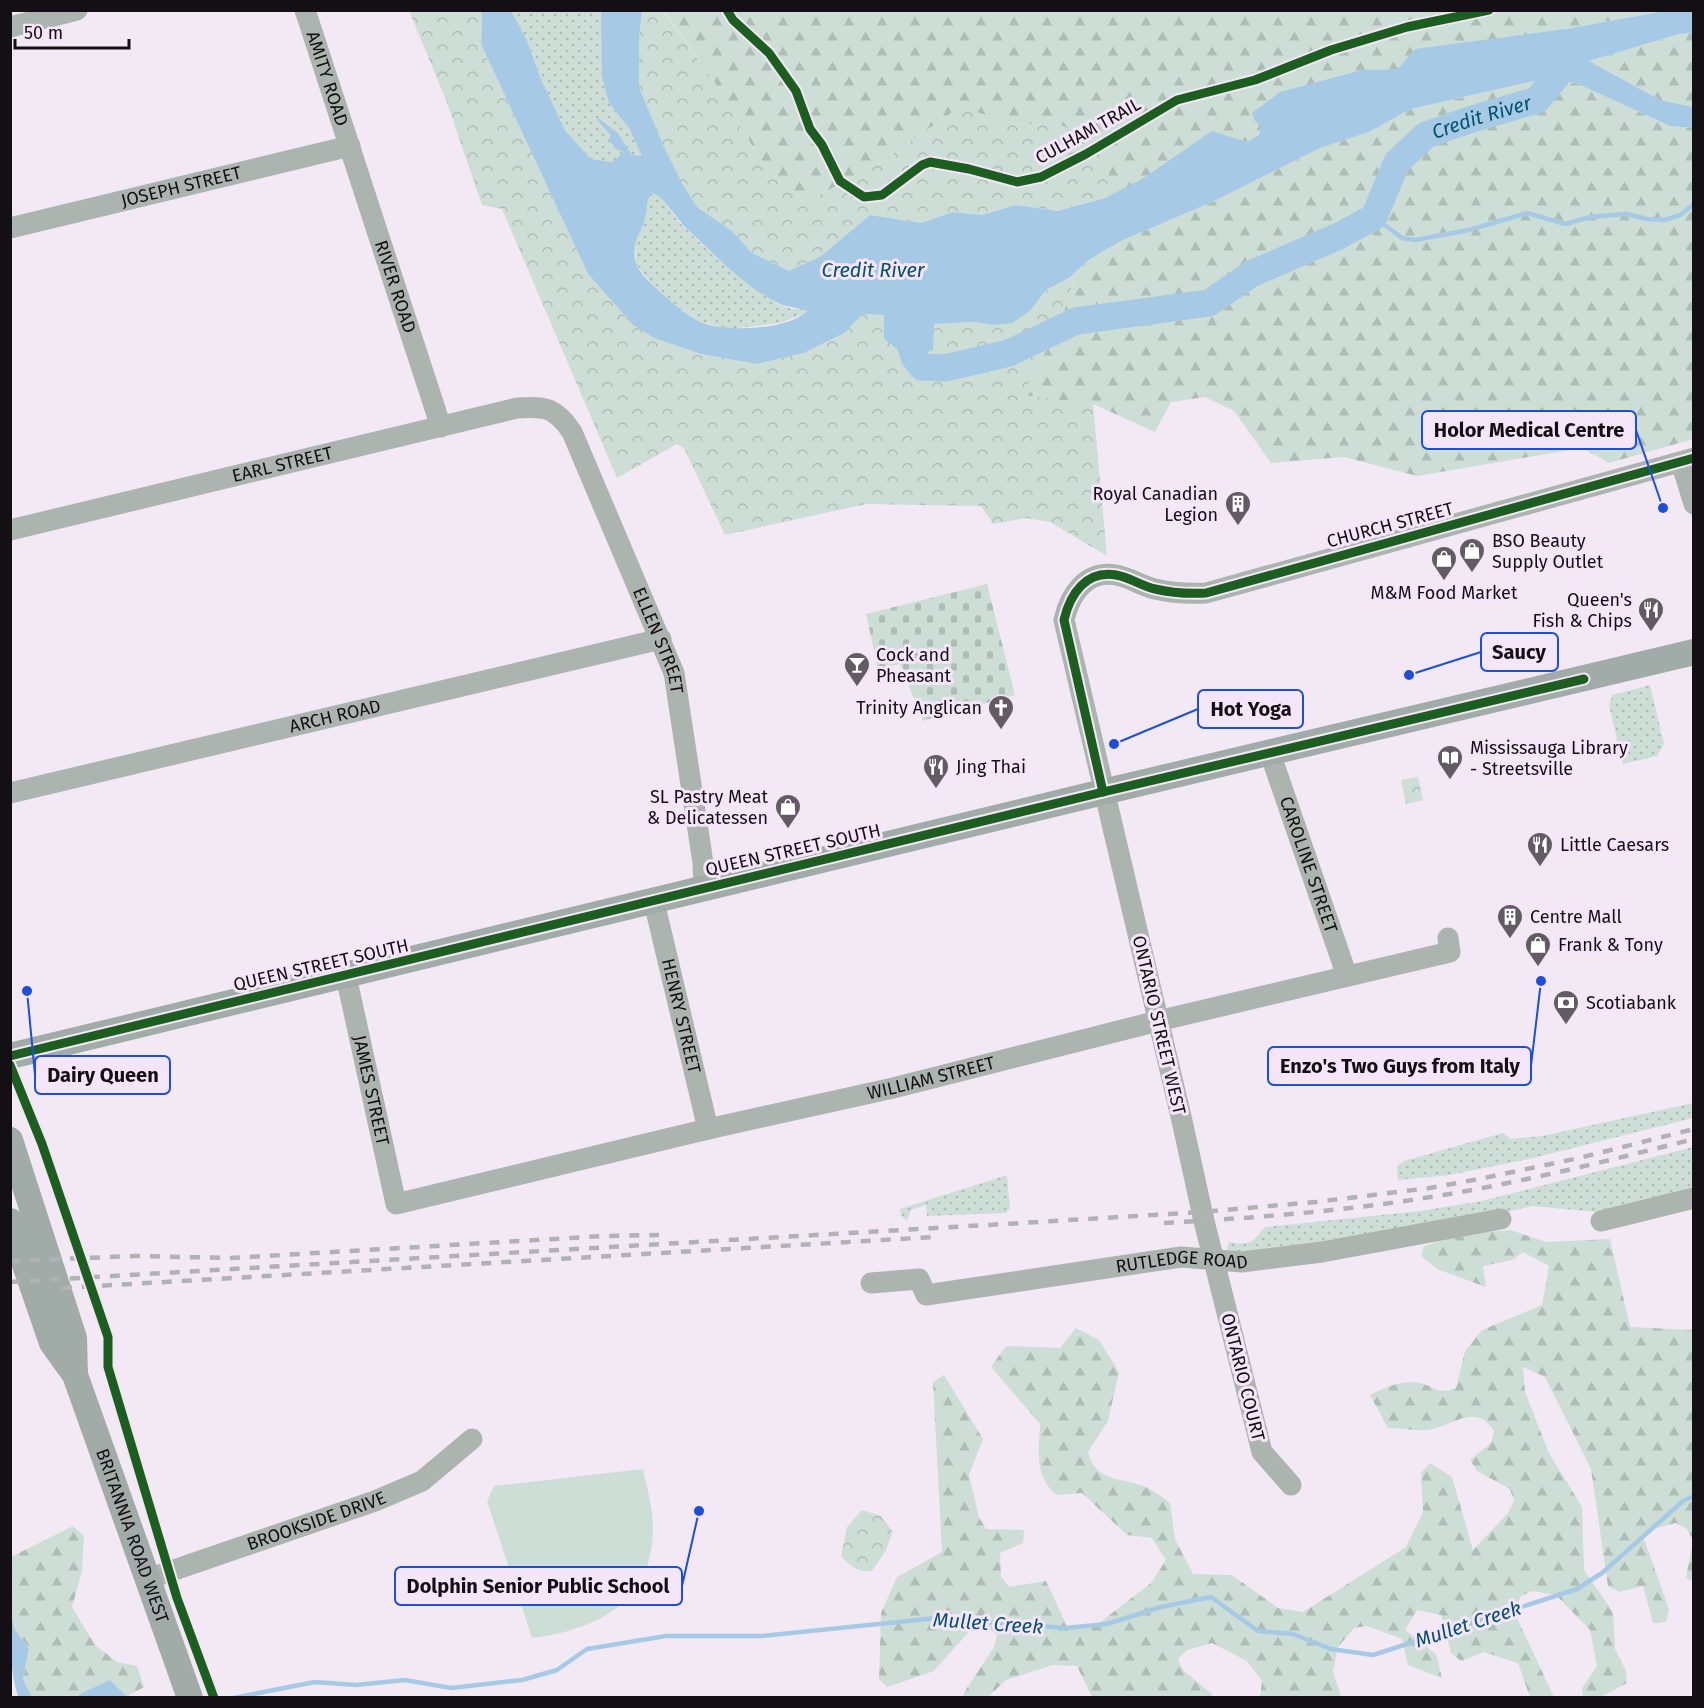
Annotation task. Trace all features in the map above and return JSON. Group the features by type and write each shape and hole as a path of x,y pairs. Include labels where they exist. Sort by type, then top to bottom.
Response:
{"main road":[{"name":"QUEEN STREET SOUTH","path":"10,1056 1694,652"},
{"name":"BRITANNIA ROAD WEST","path":"10,1140 74,1338 75,1375"},
{"name":"BRITANNIA ROAD WEST","path":"10,1221 52,1343 75,1375 190,1698"}],"street":[{"path":"10,27 77,10"},
{"name":"AMITY ROAD","path":"305,10 350,146"},
{"name":"JOSEPH STREET","path":"10,228 350,146"},
{"name":"RIVER ROAD","path":"350,146 441,427"},
{"name":"EARL STREET","path":"10,530 517,408 538,406 555,411"},
{"name":"ELLEN STREET","path":"555,411 572,432 674,673 703,863 704,888"},
{"path":"1687,460 1694,504"},
{"name":"CHURCH STREET","path":"1095,575 1118,575 1153,589 1170,592 1206,593 1687,460"},
{"name":"ONTARIO STREET WEST","path":"1095,575 1078,587 1069,603 1064,621 1214,1259"},
{"name":"ARCH ROAD","path":"10,793 661,639"},
{"name":"CAROLINE STREET","path":"1270,753 1347,976"},
{"name":"HENRY STREET","path":"654,902 708,1129"},
{"name":"WILLIAM STREET","path":"396,1204 708,1129 893,1088 1158,1021 1450,952 1448,938"},
{"name":"JAMES STREET","path":"346,976 396,1204"},
{"path":"1601,1221 1694,1198"},
{"name":"RUTLEDGE ROAD","path":"871,1283 919,1279 926,1295 1181,1257 1242,1262 1322,1252 1501,1219"},
{"name":"ONTARIO COURT","path":"1214,1259 1262,1452 1291,1485"},
{"name":"BROOKSIDE DRIVE","path":"148,1579 375,1501 413,1485 422,1481 472,1439"}],"green space":[{"path":"409,11 479,11 482,14 481,44 588,274 633,325 654,338 701,354 757,364 804,353 846,332 862,314 884,315 884,339 934,324 975,322 992,325 1030,311 1046,290 1076,272 1059,327 1022,395 1093,404 1107,556 1050,522 1026,518 993,524 981,506 866,504 725,535 684,448 677,444 617,478 502,209 482,205 446,100"},
{"path":"511,11 604,11 601,14 609,103 629,128 643,157 632,155 618,133 597,120 624,152 612,162 591,159 565,130 540,77 527,40"},
{"path":"642,11 663,11 715,83 767,171 807,202 881,162 960,107 1010,123 1064,126 1110,167 1105,198 1056,211 1016,205 982,215 952,212 922,223 870,215 821,256 789,271 752,253 732,231 697,207 683,186 639,87 639,39"},
{"path":"664,11 1665,11 1566,29 1398,69 1362,70 1261,126 1259,135 1247,142 1233,138 1105,198 1109,167 1064,126 1010,123 960,107 881,162 807,202 767,171 715,83"},
{"path":"1693,33 1693,107 1660,100 1589,61 1679,34"},
{"path":"1543,79 1576,83 1670,126 1693,128 1693,439 1609,463 1582,448 1417,476 1344,457 1271,463 1234,411 1205,397 1171,402 1155,432 1093,404 1021,395 1059,327 1076,272 1090,259 1121,241 1212,202 1320,148 1369,132 1411,109"},
{"path":"652,192 661,198 693,236 749,284 777,303 791,309 808,310 780,323 730,329 697,321 666,297 649,281 636,264 635,239 646,214 646,201"},
{"path":"987,584 1015,695 923,721 900,664 878,669 866,614"},
{"path":"1650,685 1664,744 1657,756 1623,764 1609,706 1612,695"},
{"path":"1418,777 1423,800 1406,804 1401,780"},
{"path":"1693,1103 1693,1118 1529,1159 1450,1175 1398,1180 1397,1166 1404,1161 1503,1133 1510,1139 1542,1136"},
{"path":"1693,1147 1693,1189 1596,1212 1533,1206 1418,1230 1234,1253 1227,1249 1229,1242 1242,1244 1250,1242 1265,1227 1420,1211 1482,1201"},
{"path":"1007,1175 1010,1209 1005,1213 927,1216 926,1205 911,1210 907,1221 901,1215 900,1209"},
{"path":"1511,1230 1546,1242 1610,1239 1630,1327 1693,1330 1693,1540 1687,1529 1676,1523 1652,1529 1644,1539 1669,1609 1666,1622 1653,1623 1643,1586 1619,1592 1608,1586 1591,1469 1545,1377 1523,1367 1525,1392 1549,1453 1582,1507 1584,1570 1613,1612 1615,1649 1626,1671 1627,1683 1601,1697 1583,1697 1582,1688 1597,1666 1590,1630 1556,1595 1532,1591 1521,1596 1514,1612 1554,1697 1530,1697 1518,1663 1484,1652 1461,1661 1451,1653 1441,1615 1417,1610 1405,1630 1436,1654 1442,1678 1408,1665 1402,1639 1367,1626 1354,1628 1338,1647 1333,1671 1341,1697 1260,1697 1262,1681 1247,1661 1212,1643 1187,1650 1178,1659 1183,1670 1212,1694 1211,1697 1092,1697 1077,1666 1053,1665 1006,1680 988,1697 963,1697 994,1647 997,1635 987,1627 974,1626 934,1671 887,1687 879,1679 881,1613 897,1577 942,1552 933,1382 944,1375 983,1439 969,1475 979,1517 986,1529 1024,1530 1023,1543 1000,1553 1001,1577 1009,1587 1046,1581 1068,1628 1094,1627 1151,1583 1166,1560 1152,1538 1127,1535 1082,1493 1057,1495 1050,1488 1044,1480 1039,1463 1040,1424 991,1367 1006,1346 1060,1348 1076,1328 1099,1340 1119,1372 1108,1421 1088,1452 1092,1463 1105,1475 1150,1489 1170,1503 1175,1539 1193,1574 1232,1575 1278,1608 1303,1612 1406,1547 1423,1512 1421,1473 1430,1463 1452,1477 1473,1550 1508,1513 1514,1501 1510,1489 1477,1471 1470,1460 1491,1443 1494,1431 1487,1422 1471,1417 1426,1430 1388,1428 1370,1395 1406,1382 1420,1383 1440,1391 1456,1388 1465,1351 1482,1330 1542,1305 1549,1266 1523,1252 1512,1260 1483,1266 1486,1287 1437,1269 1421,1256 1424,1246 1463,1234"},
{"path":"643,1469 653,1528 650,1554 643,1575 632,1593 617,1608 599,1619 578,1628 532,1638 487,1501 494,1486"},
{"path":"862,1510 881,1516 893,1532 885,1552 872,1571 855,1568 841,1556 847,1527"},
{"path":"73,1526 84,1536 82,1571 72,1607 95,1645 117,1662 137,1666 144,1687 126,1697 110,1680 76,1697 32,1697 23,1679 29,1648 15,1630 11,1616 11,1557"},
{"path":"1693,1540 1693,1581 1686,1578"}],"water":[{"name":"Credit River","path":"479,11 511,11 527,40 540,77 565,130 591,159 612,162 624,152 618,150 609,141 610,135 597,120 598,118 618,133 632,155 642,156 629,128 609,103 602,76 601,13 604,11 642,11 639,39 639,87 683,185 697,207 732,231 752,253 789,271 821,256 870,215 922,223 952,212 982,215 1016,205 1057,211 1105,198 1142,179 1212,131 1247,142 1259,135 1261,126 1255,121 1252,113 1280,92 1362,70 1398,69 1415,49 1566,29 1665,11 1693,11 1693,33 1679,34 1589,61 1660,100 1693,107 1693,128 1670,126 1576,83 1543,79 1411,109 1369,132 1320,148 1212,202 1121,241 1090,259 1069,278 1046,290 1030,311 1012,323 934,324 933,350 914,357 897,349 884,339 884,315 862,314 846,332 804,353 757,364 701,354 654,338 633,325 588,274 481,44 482,14","holes":["652,193 667,204 685,228 742,279 776,302 807,311 798,318 785,323 736,328 707,324 696,320 680,309 647,280 636,263 636,243 648,201"]},
{"path":"11,1616 15,1630 29,1648 23,1679 32,1697 18,1697 15,1687 11,1657"},
{"path":"110,1680 127,1697 76,1697 84,1692"}],"waterway":[{"name":"Credit River","path":"903,323 914,357 922,367 945,368 1009,353 1076,321 1209,303 1251,274 1339,236 1374,217 1397,162 1426,135 1537,100 1577,52"},
{"path":"1374,217 1402,238 1415,240 1469,230 1527,213 1565,224 1590,217 1626,214 1665,220 1680,215 1694,204"},
{"name":"Mullet Creek","path":"233,1698 315,1682 356,1685 405,1680 451,1688 522,1680 557,1670 587,1649 666,1636 761,1636 937,1618 1065,1628 1107,1624 1161,1607 1211,1597 1258,1631 1293,1634 1331,1649 1373,1655 1577,1589 1602,1573 1683,1501 1694,1496"}],"railway":[{"path":"10,1282 1202,1212 1316,1202 1430,1188 1479,1179 1579,1158 1694,1129"},
{"path":"1164,1223 1298,1213 1431,1197 1530,1178 1694,1139"},
{"path":"10,1261 135,1256 231,1258 604,1236 659,1235"},
{"path":"62,1288 934,1237"}],"cycle path":[{"name":"CULHAM TRAIL","path":"727,10 733,20 769,53 796,91 810,129 822,145 840,181 864,197 882,195 922,165 930,162 969,169 1017,182 1041,177 1086,154 1177,100 1255,80 1331,50 1407,27 1489,10"},
{"path":"1103,792 1064,620 1070,601 1088,580 1105,574 1116,575 1150,588 1180,593 1206,593 1694,458"},
{"path":"10,1056 1103,792 1584,679"},
{"path":"10,1065 42,1144 108,1337 108,1367 177,1598 214,1698"}],"place":[{"name":"Holor Medical Centre","path":"1663,508"},
{"name":"Royal Canadian Legion","path":"1238,527"},
{"name":"BSO Beauty Supply Outlet","path":"1472,574"},
{"name":"M&M Food Market","path":"1444,582"},
{"name":"Queen's Fish & Chips","path":"1651,633"},
{"name":"Saucy","path":"1409,675"},
{"name":"Cock and Pheasant","path":"857,688"},
{"name":"Trinity Anglican","path":"1001,731"},
{"name":"Hot Yoga","path":"1114,744"},
{"name":"Mississauga Library - Streetsville","path":"1450,781"},
{"name":"Jing Thai","path":"936,790"},
{"name":"SL Pastry Meat & Delicatessen","path":"788,830"},
{"name":"Little Caesars","path":"1540,868"},
{"name":"Centre Mall","path":"1510,940"},
{"name":"Frank & Tony","path":"1538,968"},
{"name":"Enzo's Two Guys from Italy","path":"1541,981"},
{"name":"Dairy Queen","path":"27,991"},
{"name":"Scotiabank","path":"1566,1026"},
{"name":"Dolphin Senior Public School","path":"699,1511"}]}
